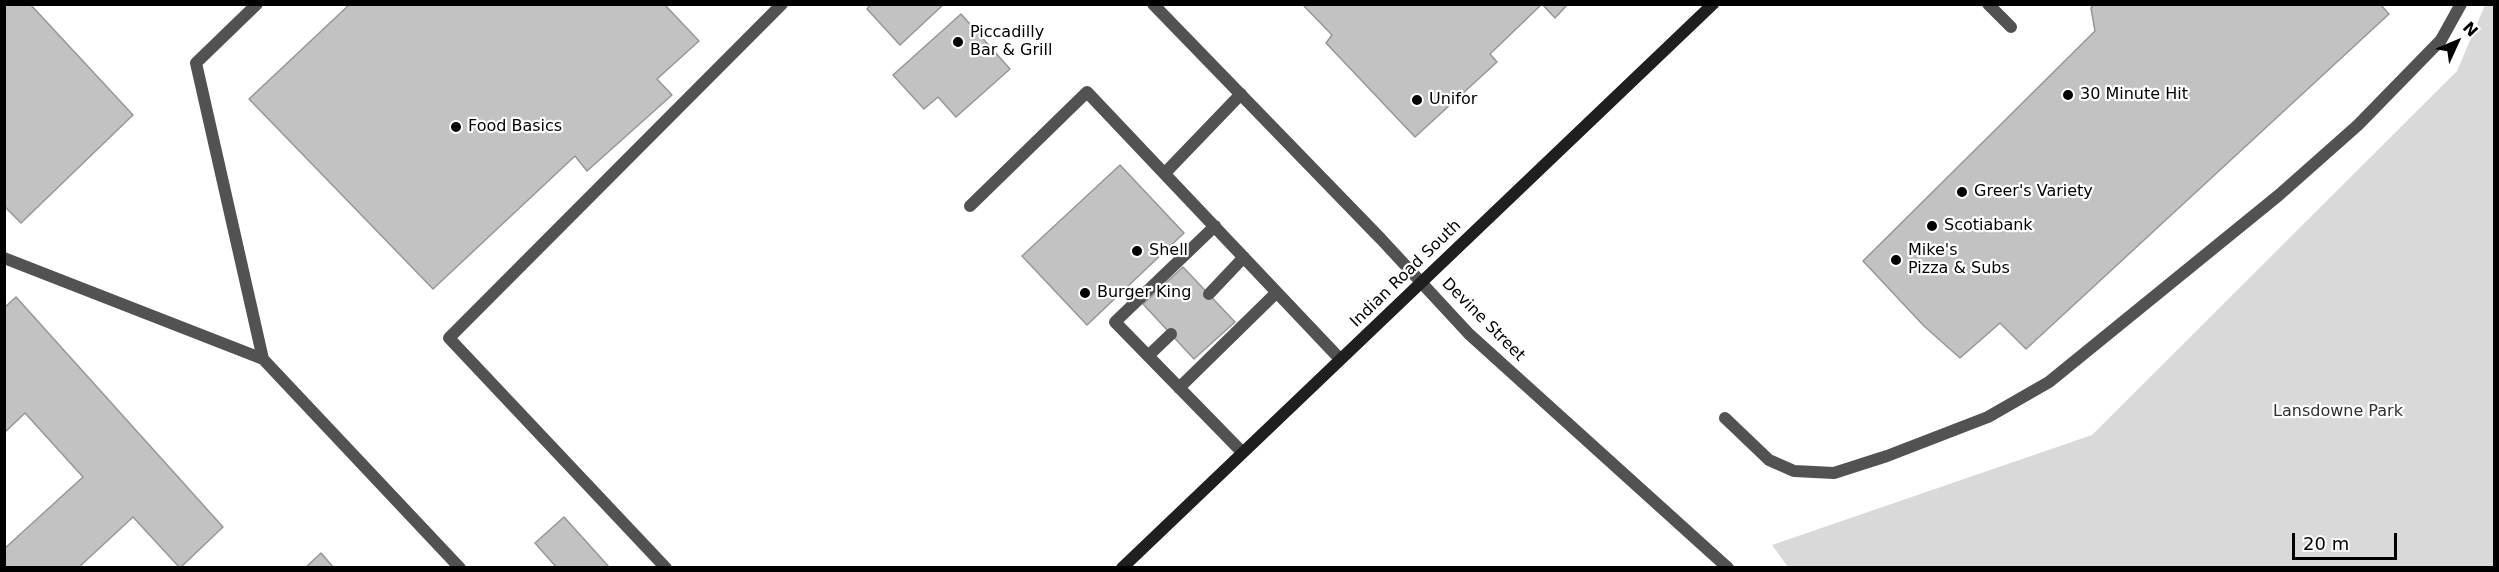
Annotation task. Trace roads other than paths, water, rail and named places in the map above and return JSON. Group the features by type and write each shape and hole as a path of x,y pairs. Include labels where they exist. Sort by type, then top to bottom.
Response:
{"main road":[{"name":"Indian Road South","path":"1122,567 1713,4"}],"street":[{"path":"257,4 196,63 263,359"},
{"path":"666,567 449,338 782,4"},
{"name":"Devine Street","path":"1153,4 1469,334 1728,567"},
{"path":"1988,4 2011,27"},
{"path":"1725,418 1769,460 1794,471 1834,473 1887,456 1988,417 2049,382 2280,195 2358,125 2441,40 2461,4"},
{"path":"970,206 1087,92 1340,359"},
{"path":"1165,173 1240,94"},
{"path":"1215,226 1115,322 1242,453"},
{"path":"1209,294 1244,257"},
{"path":"4,258 263,359 460,567"},
{"path":"1179,388 1276,293"},
{"path":"1148,356 1171,334"}],"place":[{"name":"Piccadilly Bar & Grill","path":"958,42"},
{"name":"30 Minute Hit","path":"2068,95"},
{"name":"Unifor","path":"1417,100"},
{"name":"Food Basics","path":"456,127"},
{"name":"Greer's Variety","path":"1962,192"},
{"name":"Scotiabank","path":"1932,226"},
{"name":"Shell","path":"1137,251"},
{"name":"Mike's Pizza & Subs","path":"1896,260"},
{"name":"Burger King","path":"1085,293"}],"park label":[{"name":"Lansdowne Park","path":"2338,412"}]}
